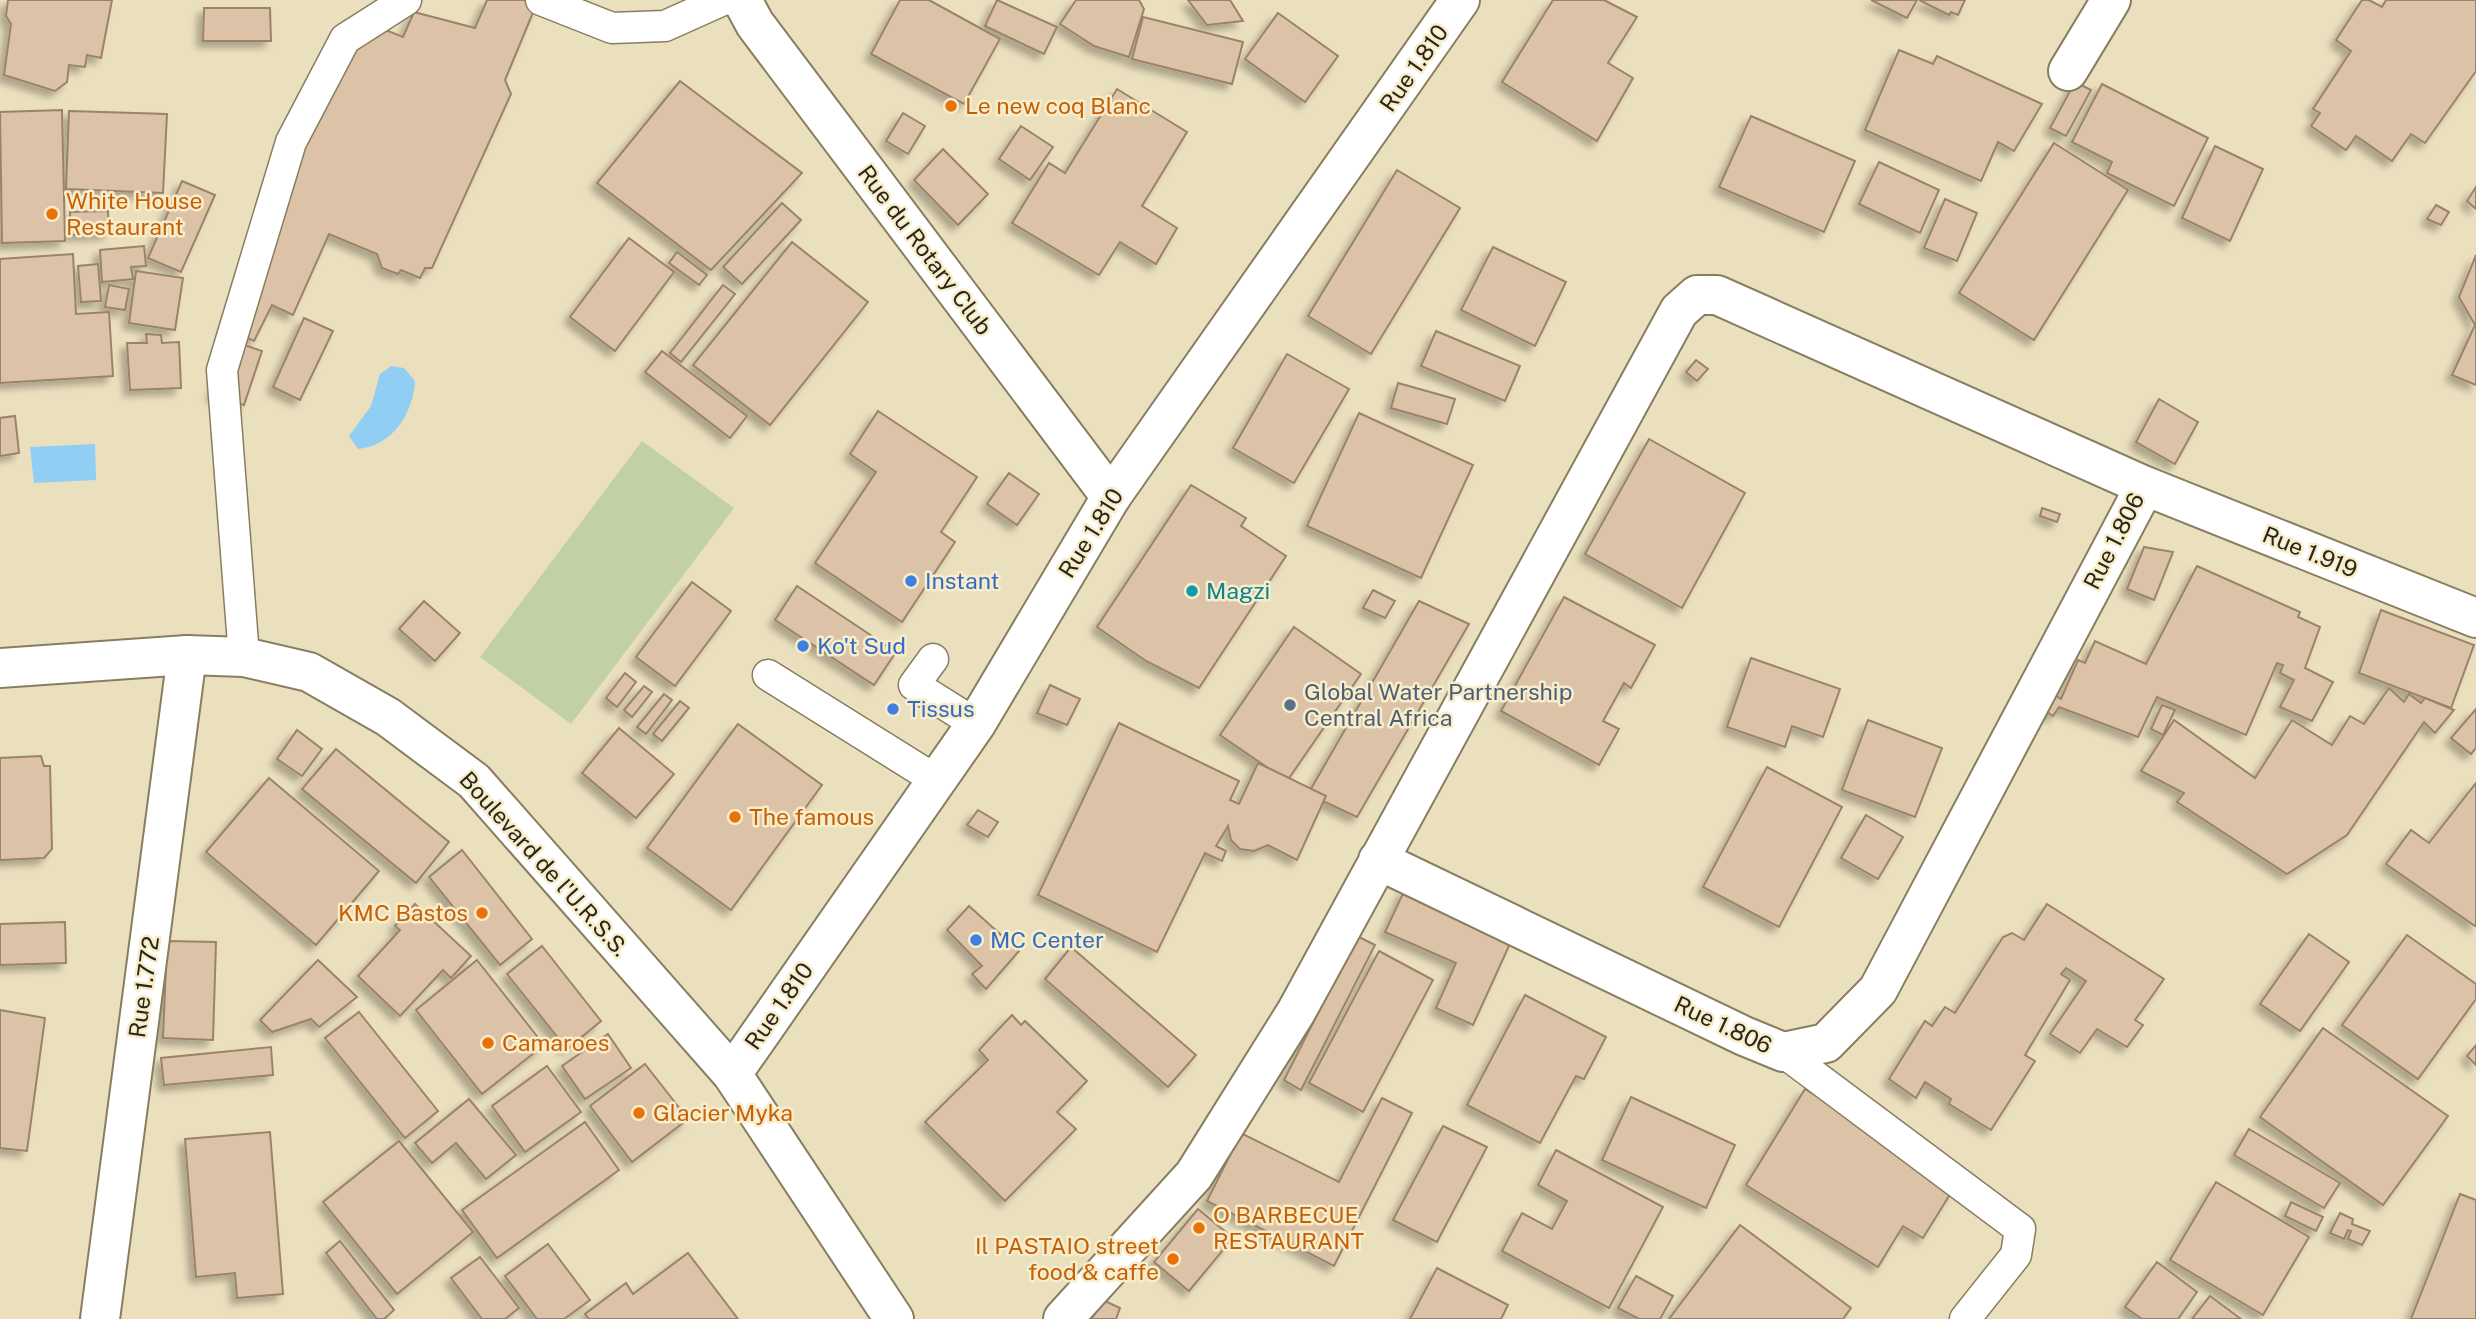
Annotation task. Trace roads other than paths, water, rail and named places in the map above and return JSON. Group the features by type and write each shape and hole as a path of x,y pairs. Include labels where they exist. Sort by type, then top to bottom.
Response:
{"street":[{"name":"Rue du Rotary Club","path":"742,0 755,24 1111,497"},
{"name":"Rue 1.810","path":"732,1074 976,724 1111,497 1460,0"},
{"path":"2068,71 2111,0"},
{"name":"Rue 1.806","path":"1063,1319 1194,1175 1296,1012 1378,860 1679,311 1698,295 1717,295 2145,486 1878,990 1826,1043 1783,1052 1744,1036 1378,860"},
{"name":"Rue 1.919","path":"2145,486 2476,618"},
{"name":"Boulevard de l'U.R.S.S.","path":"0,668 187,655 244,657 309,672 388,717 474,781 732,1074 894,1319"},
{"name":"Rue 1.772","path":"100,1319 187,655"}],"lane":[{"path":"244,657 222,370 291,142 345,39 407,0"},
{"path":"541,0 611,28 665,26 723,0"},
{"path":"933,659 914,685 976,724"},
{"path":"768,675 936,780"},
{"path":"1783,1052 2020,1229 2016,1255 1965,1319"}],"water":[{"path":"391,366 404,368 415,381 410,405 391,435 370,447 358,449 349,436 371,406 380,374"},
{"path":"95,444 96,480 34,483 30,447"}],"place":[{"name":"Le new coq Blanc","path":"951,106"},
{"name":"White House Restaurant","path":"52,214"},
{"name":"Instant","path":"911,581"},
{"name":"Magzi","path":"1192,591"},
{"name":"Ko't Sud","path":"803,646"},
{"name":"Global Water Partnership Central Africa","path":"1290,705"},
{"name":"Tissus","path":"893,709"},
{"name":"The famous","path":"735,817"},
{"name":"KMC Bastos","path":"482,913"},
{"name":"MC Center","path":"976,940"},
{"name":"Camaroes","path":"488,1043"},
{"name":"Glacier Myka","path":"639,1113"},
{"name":"O BARBECUE RESTAURANT","path":"1199,1228"},
{"name":"Il PASTAIO street food & caffe","path":"1173,1259"}]}
